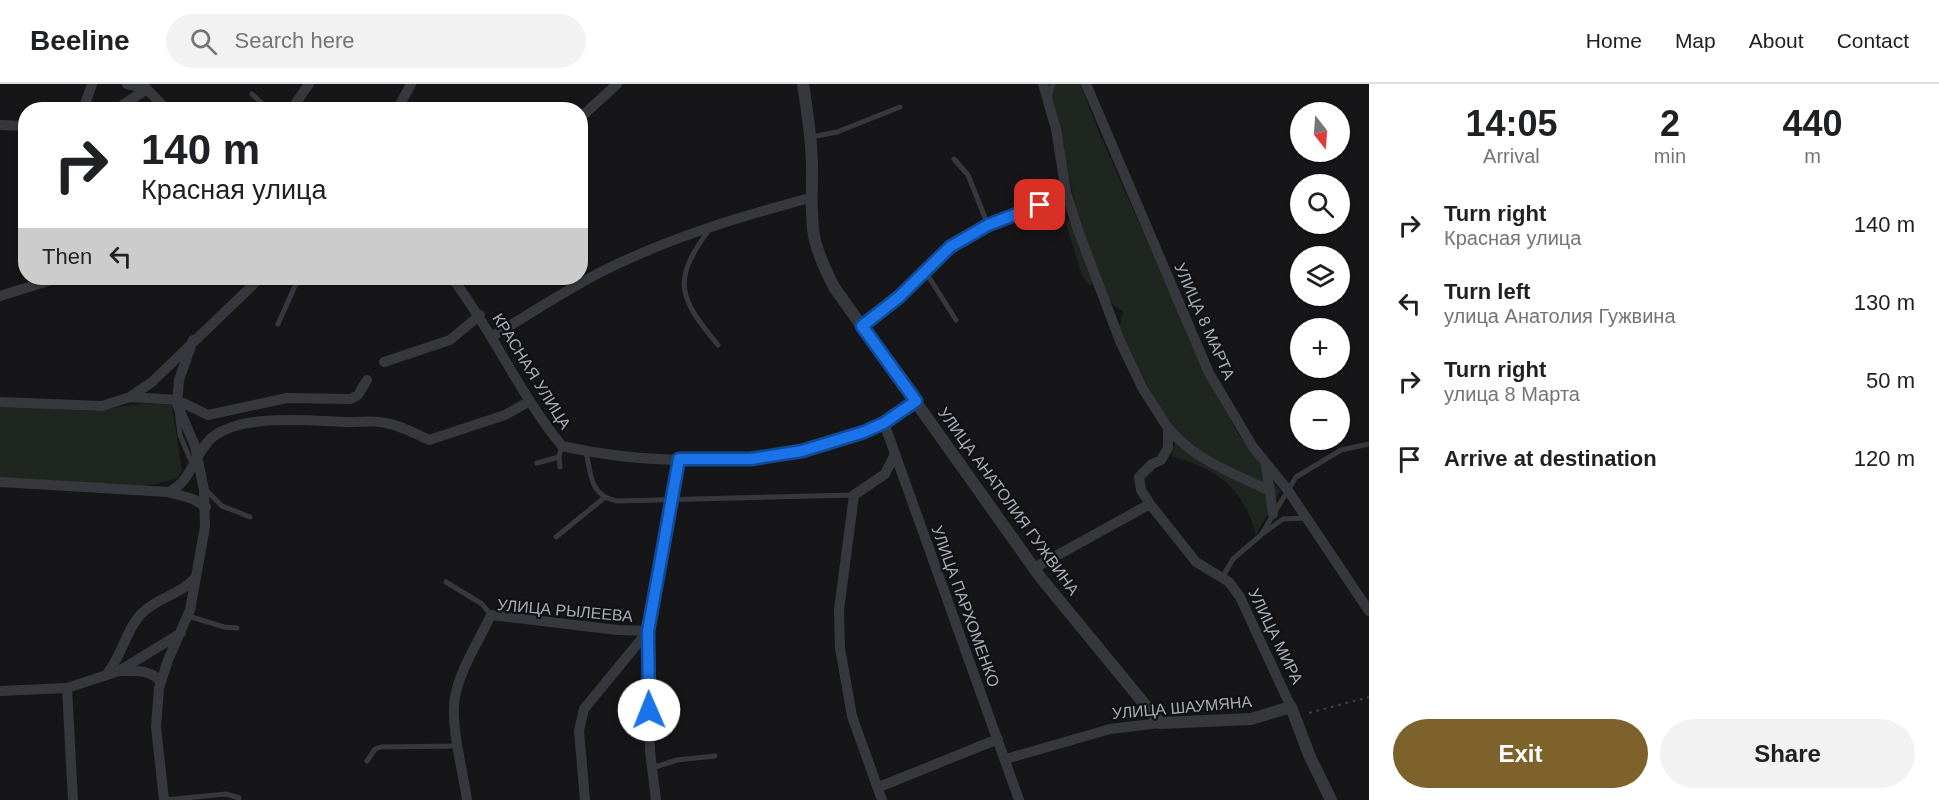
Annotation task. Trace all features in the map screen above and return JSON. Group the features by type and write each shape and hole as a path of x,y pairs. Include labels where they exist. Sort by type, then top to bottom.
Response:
{"street":[{"path":"86,102 92,84"},
{"path":"127,84 144,87 159,102"},
{"path":"297,102 309,84"},
{"path":"401,102 411,84"},
{"path":"588,111 617,84"},
{"name":"УЛИЦА АНАТОЛИЯ ГУЖВИНА","path":"803,84 810,137 810,224 820,260 834,287 1034,568 1160,723"},
{"path":"1043,84 1064,170 1067,198 1120,340 1143,389 1168,428 1185,447 1217,467 1269,491"},
{"name":"УЛИЦА 8 МАРТА","path":"1086,84 1209,373 1253,447 1287,489 1369,611"},
{"path":"126,102 144,87"},
{"path":"0,125 18,126"},
{"path":"588,280 609,268 662,244 712,226 810,198"},
{"path":"862,326 899,297 950,247 988,225 1028,208 1067,198"},
{"path":"0,296 35,285"},
{"path":"0,402 102,406 130,397 152,382 193,340 253,285"},
{"name":"КРАСНАЯ УЛИЦА","path":"457,285 480,315 530,401 562,446 586,451 679,459 751,459 802,451 864,432 884,423 916,401"},
{"path":"493,336 580,285"},
{"path":"384,362 450,340 480,315"},
{"path":"164,800 156,727 161,681 188,616 206,507 204,486 195,461 190,428 177,402 179,380 193,340"},
{"path":"130,397 177,402 208,415 287,398 351,399 358,396 367,380"},
{"path":"168,492 174,490 204,445 222,431 265,422 369,420 387,423 429,440 505,415 530,401"},
{"name":"УЛИЦА ПАРХОМЕНКО","path":"884,423 1019,800"},
{"path":"1034,568 1150,504 1141,490 1139,477 1152,464 1161,460 1168,448 1168,428"},
{"path":"882,800 852,716 840,648 838,610 854,495 885,474 894,454"},
{"path":"656,800 652,768 648,631 679,459"},
{"path":"1265,462 1273,514"},
{"path":"0,482 168,492 193,499 206,507"},
{"name":"УЛИЦА МИРА","path":"1150,504 1196,562 1222,578 1240,597 1291,707 1310,757 1330,800"},
{"path":"105,676 142,613 158,601 182,590 196,577"},
{"name":"УЛИЦА РЫЛЕЕВА","path":"467,800 454,711 455,696 491,615 617,630 648,631"},
{"path":"585,800 579,731 584,709 648,631"},
{"path":"0,691 67,688 105,676 119,671 181,633"},
{"path":"119,671 146,672 155,675 161,681"},
{"path":"67,688 73,800"},
{"name":"УЛИЦА ШАУМЯНА","path":"1006,759 1089,734 1160,723 1251,719 1291,707"},
{"path":"879,787 998,739"}],"lane":[{"path":"1048,101 1053,84"},
{"path":"252,94 261,102"},
{"path":"810,137 837,132 900,106"},
{"path":"954,159 968,175 988,225"},
{"path":"712,226 692,253 686,267 685,292 691,312 718,345"},
{"path":"925,271 956,320"},
{"path":"278,324 295,286"},
{"path":"1261,535 1296,477 1341,450 1369,444"},
{"path":"560,467 559,457 562,446"},
{"path":"586,451 591,480 604,498 617,501 854,495"},
{"path":"537,463 559,457"},
{"path":"204,486 222,506 250,517"},
{"path":"556,537 604,498"},
{"path":"1222,578 1233,558 1283,519 1297,516 1306,519"},
{"path":"446,582 482,604 491,615"},
{"path":"188,616 224,627 237,628"},
{"path":"367,761 375,749 381,747 459,746"},
{"path":"652,768 677,760 715,756"},
{"path":"164,800 226,794 239,798"}],"path":[{"path":"1309,713 1369,697"}],"shaded area":[{"path":"1047,84 1080,84 1098,130 1202,365 1237,432 1280,491 1256,535 1244,504 1226,483 1203,468 1172,456 1176,434 1156,402 1119,329 1123,311 1113,305 1097,284 1089,285 1082,276 1066,223 1077,212"},
{"path":"144,403 172,405 182,470 178,478 142,487 0,478 0,406 95,411"}],"route":[{"path":"649,710 648,631 679,459 751,459 802,451 864,432 884,423 916,401 862,326 899,297 950,247 988,225 1040,205"}]}
